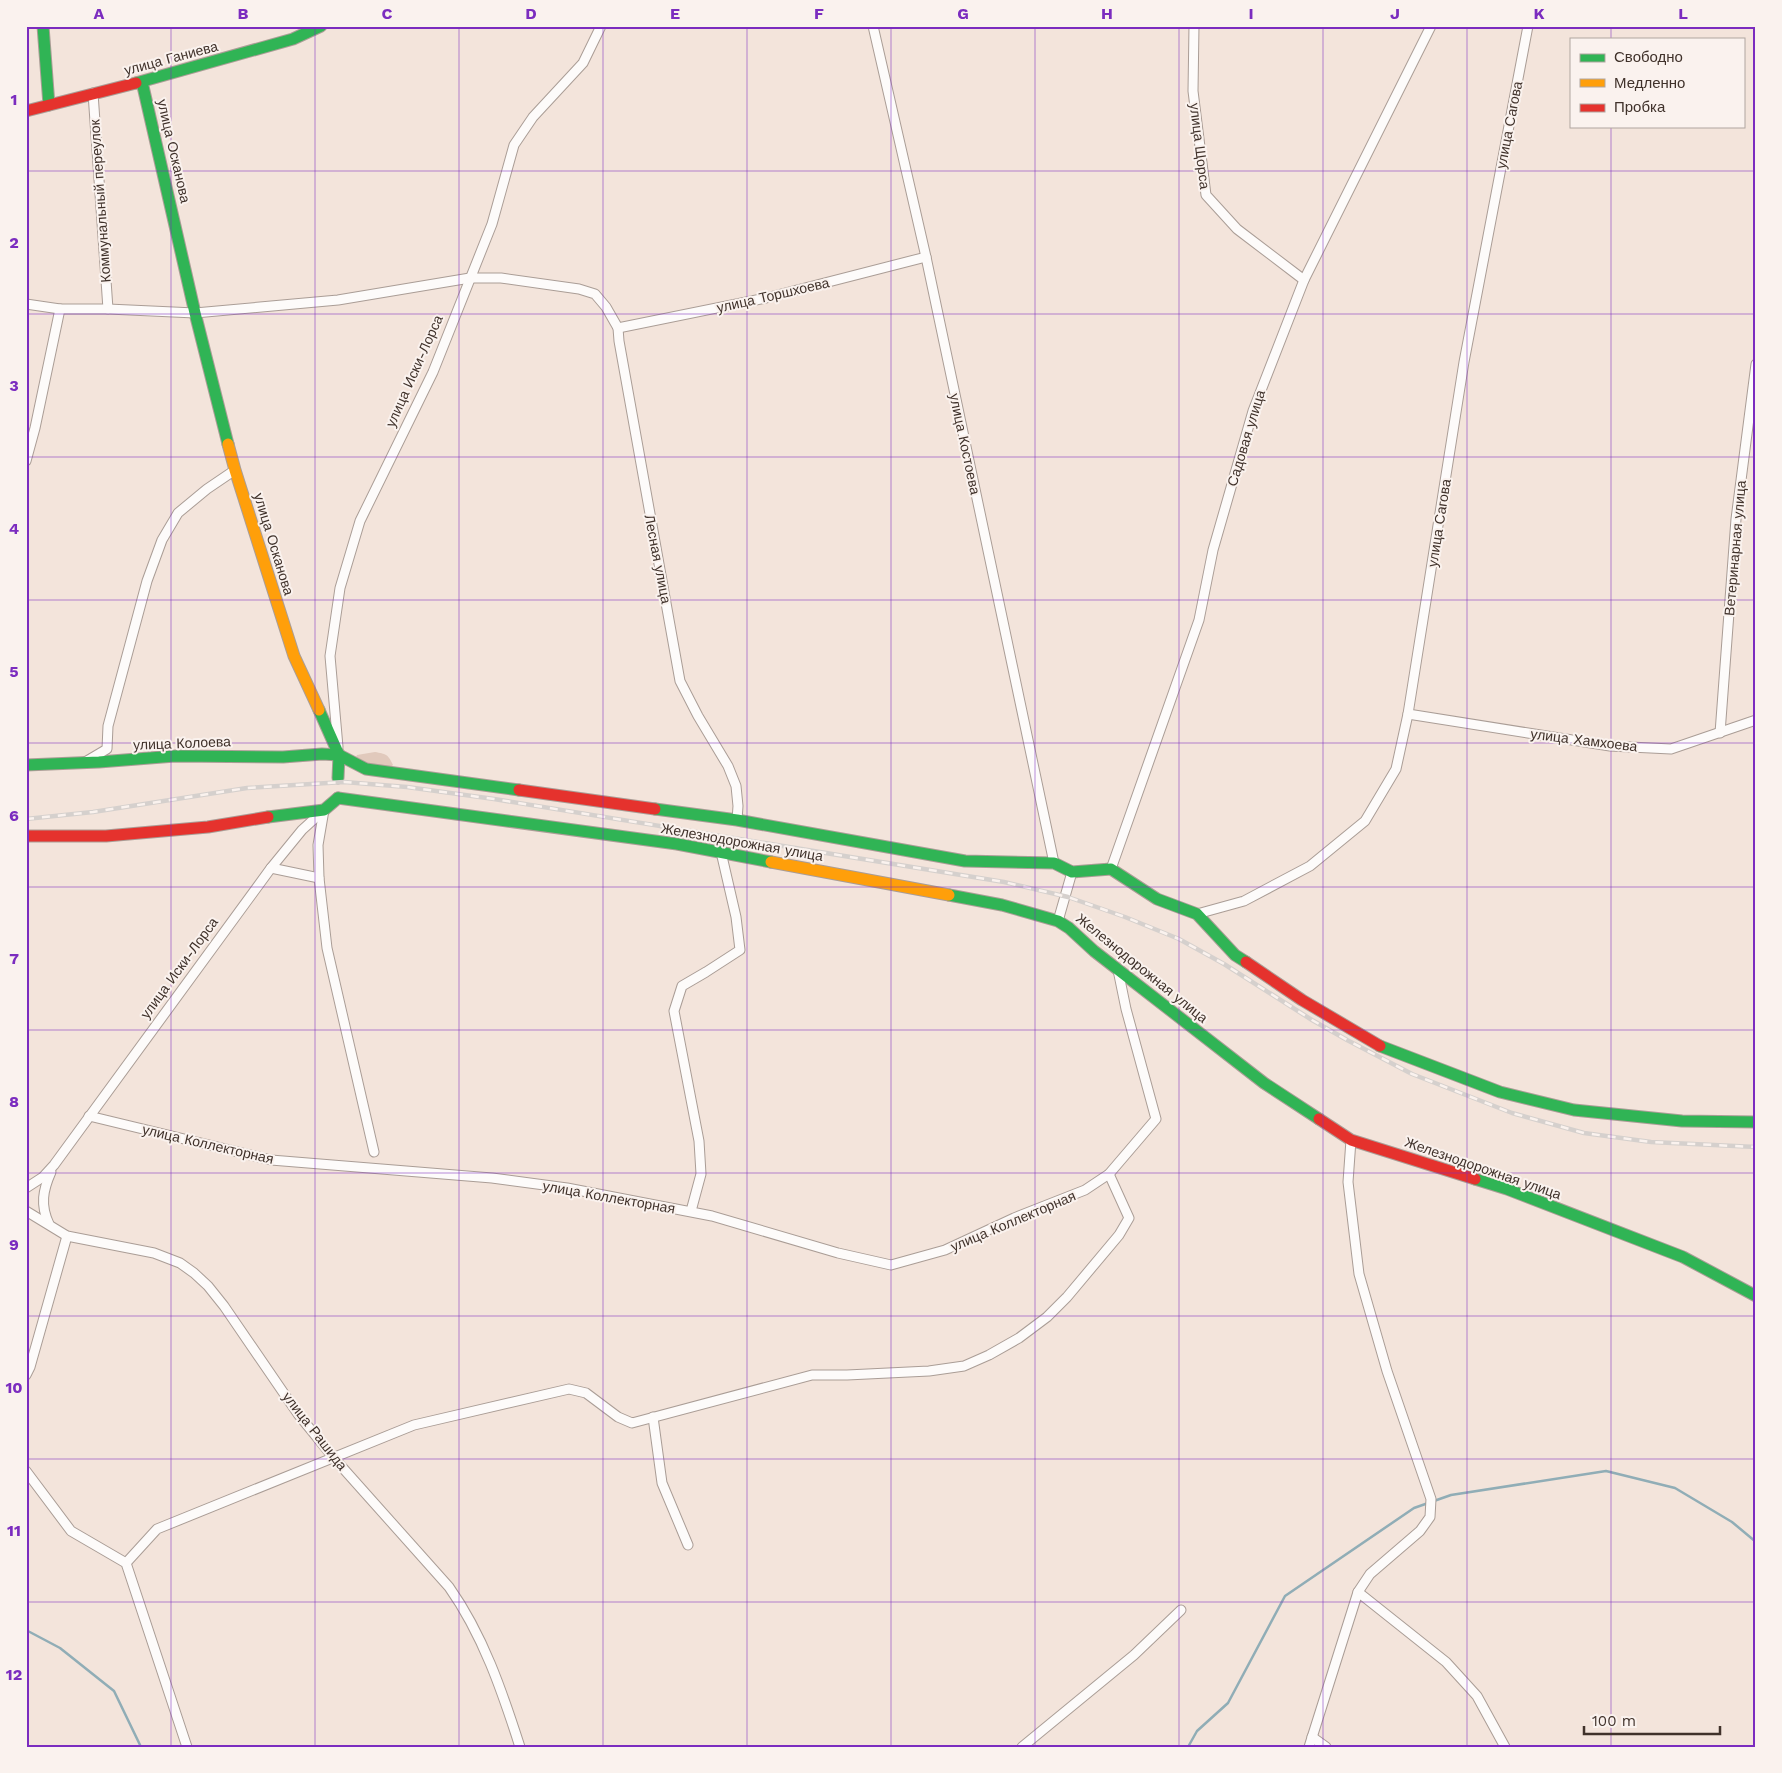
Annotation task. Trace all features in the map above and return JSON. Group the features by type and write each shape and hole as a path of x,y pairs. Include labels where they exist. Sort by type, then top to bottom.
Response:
{"street":[{"path":"43,26 49,105"},
{"name":"улица Ганиева","path":"26,111 142,82 292,39 321,26"},
{"name":"улица Иски-Лорса","path":"339,754 330,656 340,588 360,521 433,372 492,224 514,145 533,117 583,63 601,26"},
{"name":"улица Костоева","path":"873,26 926,257 1054,863"},
{"name":"улица Щорса","path":"1194,26 1193,90 1206,194 1237,229 1304,280"},
{"name":"Садовая улица","path":"1111,869 1199,620 1213,550 1253,411 1304,280 1431,26"},
{"name":"улица Сагова","path":"1197,914 1244,901 1310,866 1365,821 1396,769 1408,714 1464,362 1528,26"},
{"name":"улица Осканова","path":"142,82 195,314 235,470 294,656 339,754 338,798"},
{"name":"Коммунальный переулок","path":"93,93 108,309"},
{"name":"улица Торшхоева","path":"618,328 766,298 926,257"},
{"path":"26,304 60,309 108,309 195,314 338,300 470,278"},
{"name":"Лесная улица","path":"470,278 501,278 571,288 595,294 606,307 618,328 642,476 680,681 698,716 728,766 736,786 737,820"},
{"path":"26,461 35,428 60,309"},
{"name":"Ветеринарная улица","path":"1720,733 1736,518 1756,364"},
{"path":"84,763 107,749 108,726 146,580 162,540 178,513 235,470"},
{"name":"улица Хамхоева","path":"1408,714 1610,746 1671,749 1756,720"},
{"path":"339,754 366,769 737,820 965,861 1054,863 1072,872 1111,869 1157,899 1197,914 1235,955 1302,1000 1379,1045 1500,1092 1574,1110 1682,1121 1756,1122"},
{"name":"улица Колоева","path":"26,765 84,763 175,756 283,757 339,754"},
{"name":"улица Иски-Лорса","path":"54,1165 271,868 302,830 338,798"},
{"name":"Железнодорожная улица","path":"338,798 677,844 1002,905 1058,921 1264,1084 1351,1140 1507,1189 1656,1246 1683,1257 1756,1296"},
{"path":"26,836 106,836 208,826 324,810 318,845 319,878 327,948 374,1152"},
{"path":"294,813 301,821 302,830"},
{"path":"692,1211 701,1174 699,1141 674,1011 682,986 740,950 736,917 721,852"},
{"path":"271,868 319,878"},
{"path":"1058,921 1072,872"},
{"name":"улица Коллекторная","path":"89,1116 271,1160 492,1178 567,1188 692,1211 838,1253 891,1265 945,1250 1014,1218 1085,1190 1109,1174 1156,1119 1126,1010 1118,970"},
{"path":"1309,1747 1358,1592 1370,1574 1420,1531 1430,1517 1431,1499 1387,1371 1360,1274 1348,1182 1351,1140"},
{"path":"26,1188 43,1177 54,1165"},
{"path":"50,1224 44,1210 43,1195 54,1165"},
{"path":"126,1563 156,1530 414,1425 569,1388 586,1393 618,1417 632,1423 812,1375 929,1371 964,1366 989,1355 1019,1338 1047,1317 1067,1297 1119,1234 1129,1218 1109,1174"},
{"name":"улица Рашида","path":"26,1211 67,1236 154,1253 180,1263 208,1286 224,1306 298,1414 333,1457 449,1587 462,1605 498,1678 520,1747"},
{"path":"26,1375 30,1367 67,1236"},
{"path":"653,1417 662,1483 688,1545"},
{"path":"26,1470 71,1531 126,1563 187,1747"},
{"path":"1358,1592 1446,1662 1477,1696 1505,1747"},
{"path":"1022,1747 1134,1655 1181,1610"},
{"path":"1312,1737 1326,1747"}],"shaded area":[{"path":"375,752 386,755 393,765 391,767 375,767 356,757 357,755"}],"waterway":[{"path":"1188,1747 1197,1731 1228,1703 1285,1596 1414,1508 1451,1495 1606,1471 1675,1488 1732,1522 1756,1542"},
{"path":"26,1630 60,1648 114,1691 141,1747"}],"railway":[{"path":"26,819 93,812 247,788 344,782 407,787 494,799 1004,882 1068,897 1179,939 1224,964 1312,1020 1412,1074 1512,1113 1584,1133 1651,1142 1756,1147"}],"traffic: fast":[{"path":"43,26 49,105"},
{"path":"136,83 293,39 321,26"},
{"path":"142,82 195,313 228,444"},
{"path":"319,710 339,755 338,778"},
{"path":"26,765 175,756 283,757 322,754 339,755 366,769 519,790"},
{"path":"338,798 677,844 771,862"},
{"path":"268,817 324,810 338,798"},
{"path":"655,809 737,820 965,861 1054,863 1072,872 1111,869 1157,899 1197,914 1235,955 1246,962"},
{"path":"949,895 1002,905 1058,921 1264,1083 1319,1119"},
{"path":"1380,1046 1500,1092 1574,1110 1682,1121 1756,1122"},
{"path":"1475,1179 1507,1189 1683,1257 1756,1296"}],"traffic: slow":[{"path":"228,444 294,656 319,710"},
{"path":"771,862 949,895"}],"traffic: jam":[{"path":"26,111 136,83"},
{"path":"519,790 655,809"},
{"path":"26,836 106,836 208,827 268,817"},
{"path":"1246,962 1302,1000 1380,1046"},
{"path":"1319,1119 1351,1140 1475,1179"}]}
